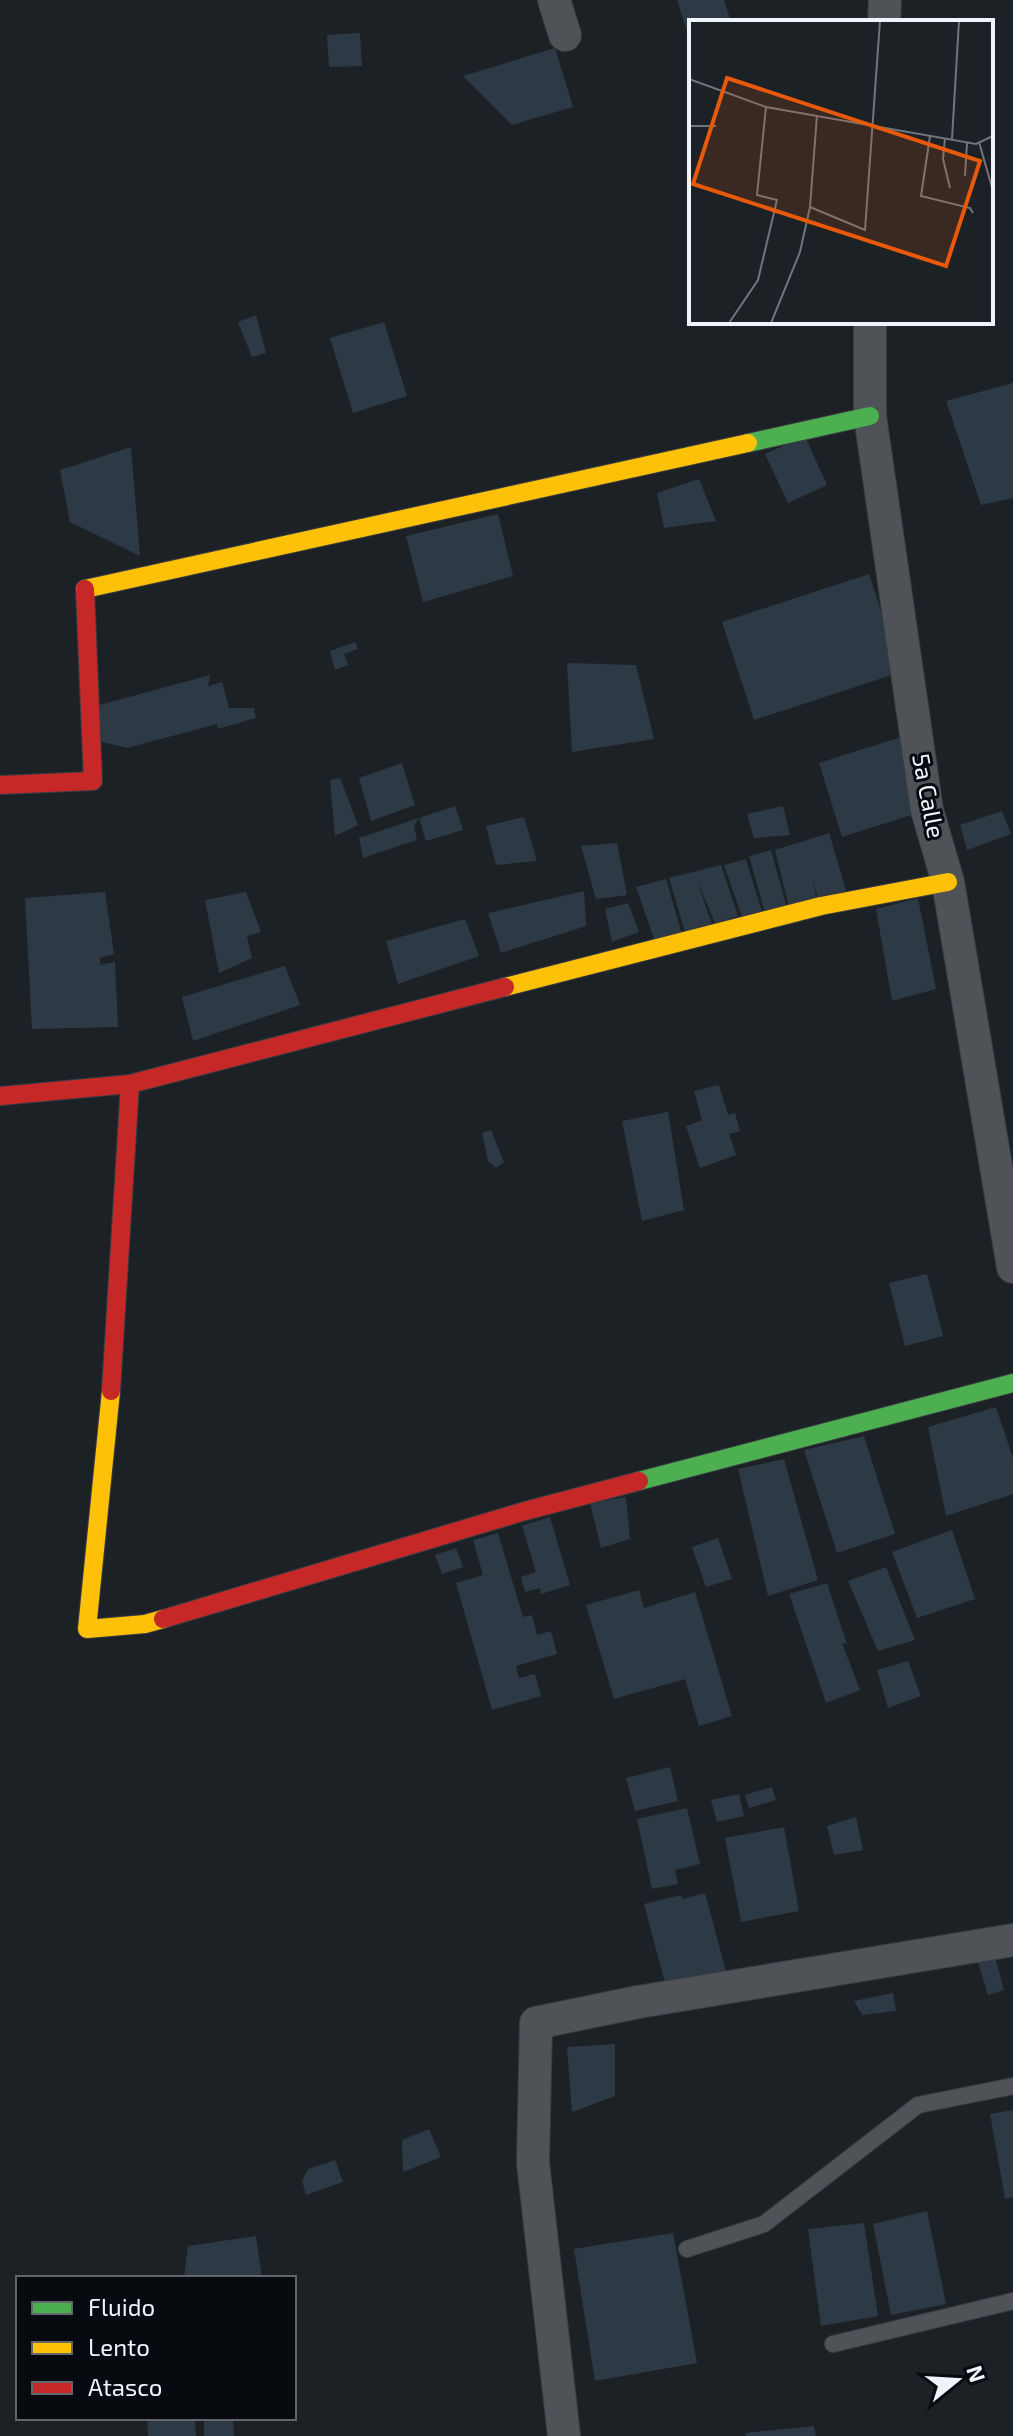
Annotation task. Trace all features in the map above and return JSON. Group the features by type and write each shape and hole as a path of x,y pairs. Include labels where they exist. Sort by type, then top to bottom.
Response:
{"street":[{"path":"554,0 565,35"},
{"path":"884,20 885,0"},
{"name":"5a Calle","path":"870,324 870,416 927,810 948,882 1013,1267"},
{"path":"0,785 93,781 85,589 870,416"},
{"path":"0,1096 130,1084 821,906 948,882"},
{"path":"130,1084 122,1268 108,1457 87,1629 145,1624 525,1511 1013,1383"},
{"path":"564,2436 533,2163 536,2023 638,2002 1013,1940"}],"lane":[{"path":"687,2249 764,2224 918,2105 1013,2086"},
{"path":"833,2344 1013,2301"}],"building":[{"path":"677,0 724,0 730,20 689,20 689,38"},
{"path":"360,33 362,66 329,67 327,35"},
{"path":"555,48 573,107 512,125 463,76"},
{"path":"256,315 266,353 252,357 238,322"},
{"path":"384,322 407,396 353,413 330,338"},
{"path":"1013,383 1013,498 981,505 946,401"},
{"path":"805,436 827,485 788,503 765,454"},
{"path":"131,447 140,556 70,522 60,470"},
{"path":"699,479 716,521 664,528 657,493"},
{"path":"498,514 513,576 423,602 406,536"},
{"path":"869,574 901,672 754,720 722,622"},
{"path":"355,642 358,649 344,654 348,665 335,670 330,651"},
{"path":"567,663 636,665 654,739 572,752"},
{"path":"210,675 208,686 222,682 229,708 254,708 256,718 218,729 217,724 127,748 102,742 92,707"},
{"path":"904,736 927,810 842,837 819,763"},
{"path":"402,763 415,805 371,821 359,778"},
{"path":"340,778 358,825 335,836 330,780"},
{"path":"455,806 463,830 426,841 419,818"},
{"path":"783,806 790,835 754,838 747,814"},
{"path":"1002,811 1011,834 967,850 960,825"},
{"path":"524,817 537,861 496,865 486,826"},
{"path":"419,818 414,826 417,840 363,858 359,838"},
{"path":"829,833 846,890 821,906 812,880 817,900 789,907 775,850"},
{"path":"617,843 627,895 596,899 581,846"},
{"path":"771,850 786,905 765,913 749,856"},
{"path":"746,859 762,912 742,917 724,865"},
{"path":"721,865 738,916 715,923 697,880 712,925 685,932 669,878"},
{"path":"666,879 682,934 655,942 636,887"},
{"path":"584,891 586,926 501,953 488,913"},
{"path":"105,892 114,954 100,958 100,965 115,962 118,1027 32,1029 25,898"},
{"path":"246,892 261,932 247,936 252,958 219,973 205,900"},
{"path":"918,898 936,989 892,1001 876,909"},
{"path":"628,903 639,932 612,942 605,909"},
{"path":"465,919 479,956 398,984 386,941"},
{"path":"285,966 300,1005 193,1041 182,997"},
{"path":"719,1085 728,1115 735,1113 740,1131 729,1134 736,1155 700,1168 686,1126 702,1120 694,1091"},
{"path":"668,1112 684,1210 642,1221 622,1121"},
{"path":"491,1130 504,1162 496,1168 488,1161 482,1133"},
{"path":"927,1274 943,1336 905,1346 889,1283"},
{"path":"996,1407 1013,1458 1013,1494 946,1516 928,1427"},
{"path":"864,1436 895,1534 837,1553 804,1450"},
{"path":"784,1459 818,1580 768,1596 738,1469"},
{"path":"626,1497 630,1539 601,1548 590,1503"},
{"path":"550,1517 570,1585 541,1594 540,1588 525,1592 521,1577 536,1572 522,1526"},
{"path":"952,1530 975,1599 917,1618 892,1552"},
{"path":"498,1533 523,1617 532,1615 537,1635 551,1631 557,1654 516,1666 519,1678 535,1674 541,1696 492,1710 456,1583 483,1575 473,1540"},
{"path":"718,1538 732,1579 706,1587 692,1547"},
{"path":"456,1548 463,1567 442,1574 435,1555"},
{"path":"886,1567 915,1640 878,1651 848,1581"},
{"path":"827,1583 847,1644 842,1643 860,1690 826,1703 789,1594"},
{"path":"639,1590 644,1608 695,1592 732,1716 699,1726 685,1679 614,1699 586,1605"},
{"path":"908,1661 921,1696 888,1708 877,1670"},
{"path":"670,1767 678,1801 635,1811 626,1778"},
{"path":"772,1787 776,1800 749,1808 745,1795"},
{"path":"739,1794 744,1816 717,1822 711,1800"},
{"path":"687,1808 700,1864 675,1870 678,1884 652,1889 637,1819"},
{"path":"856,1817 863,1850 834,1855 827,1826"},
{"path":"784,1827 799,1911 741,1922 725,1838"},
{"path":"705,1893 726,1971 666,1987 644,1904"},
{"path":"995,1957 1004,1990 988,1995 978,1962"},
{"path":"893,1993 896,2011 862,2015 854,2001"},
{"path":"615,2044 615,2096 572,2112 567,2047"},
{"path":"1013,2110 1013,2197 1005,2199 990,2114"},
{"path":"429,2129 441,2157 403,2172 402,2140"},
{"path":"335,2160 343,2182 306,2195 302,2181 308,2169"},
{"path":"927,2211 946,2304 891,2315 873,2224"},
{"path":"864,2223 878,2316 821,2326 808,2229"},
{"path":"673,2233 697,2363 595,2381 574,2249"},
{"path":"256,2236 262,2276 184,2276 188,2246"},
{"path":"147,2420 195,2420 196,2436 148,2436"},
{"path":"233,2420 234,2436 204,2436 204,2421"},
{"path":"814,2426 816,2436 746,2436 745,2433"}],"traffic: fast":[{"path":"748,443 870,416"},
{"path":"639,1481 1013,1383"}],"traffic: slow":[{"path":"85,589 748,443"},
{"path":"505,987 821,906 948,882"},
{"path":"111,1391 87,1629 145,1624 163,1619"}],"traffic: jam":[{"path":"0,785 93,781 85,589"},
{"path":"0,1096 130,1084 505,987"},
{"path":"111,1391 130,1084"},
{"path":"163,1619 525,1511 639,1481"}]}
